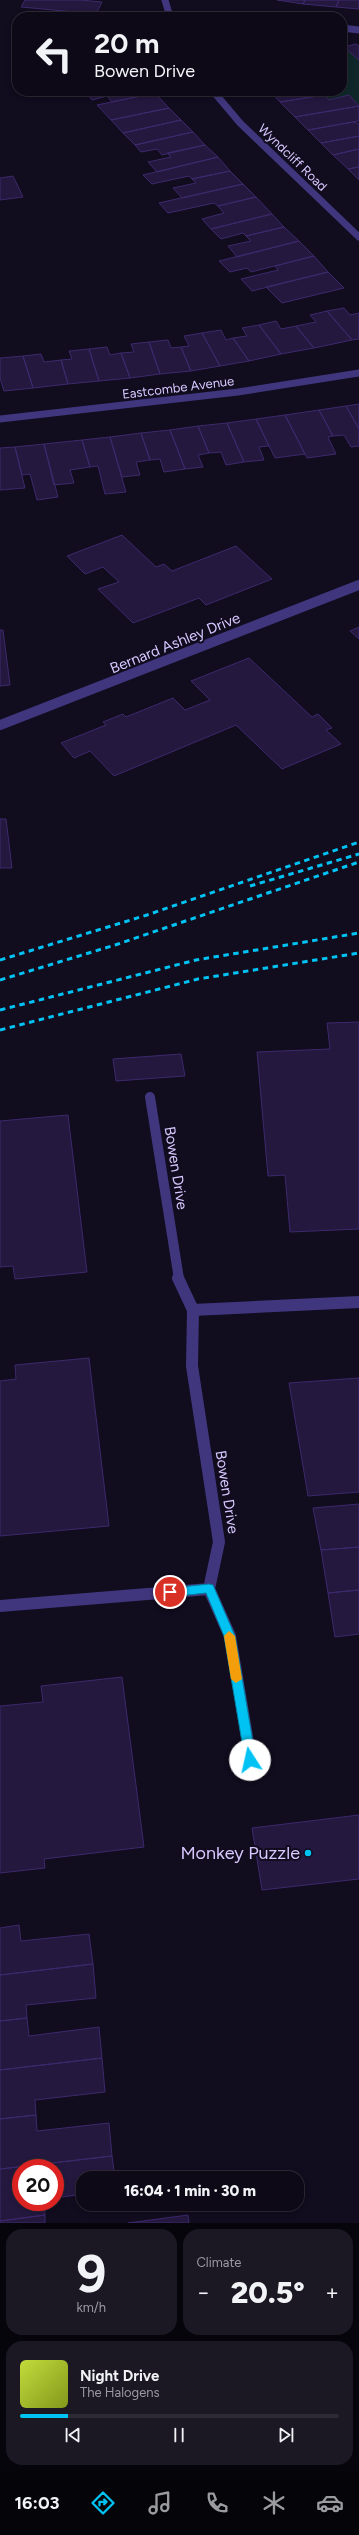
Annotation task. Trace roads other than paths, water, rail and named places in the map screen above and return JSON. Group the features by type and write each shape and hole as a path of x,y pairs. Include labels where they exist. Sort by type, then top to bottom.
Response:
{"street":[{"path":"165,0 169,12"},
{"path":"347,29 359,30"},
{"name":"Wyndcliff Road","path":"217,96 240,123 359,237"},
{"name":"Eastcombe Avenue","path":"0,419 238,392 359,373"},
{"name":"Bernard Ashley Drive","path":"0,725 359,586"},
{"name":"Bowen Drive","path":"150,1098 177,1275 193,1310 192,1366 220,1542 209,1589"},
{"path":"193,1310 359,1302"},
{"path":"0,1606 209,1589 230,1636 250,1760"}],"railway":[{"path":"0,960 147,915 359,842"},
{"path":"250,886 359,854"},
{"path":"0,980 115,945 359,862"},
{"path":"0,1010 196,960 359,933"},
{"path":"0,1030 198,979 359,953"}],"place":[{"name":"Monkey Puzzle","path":"308,1853"}]}
